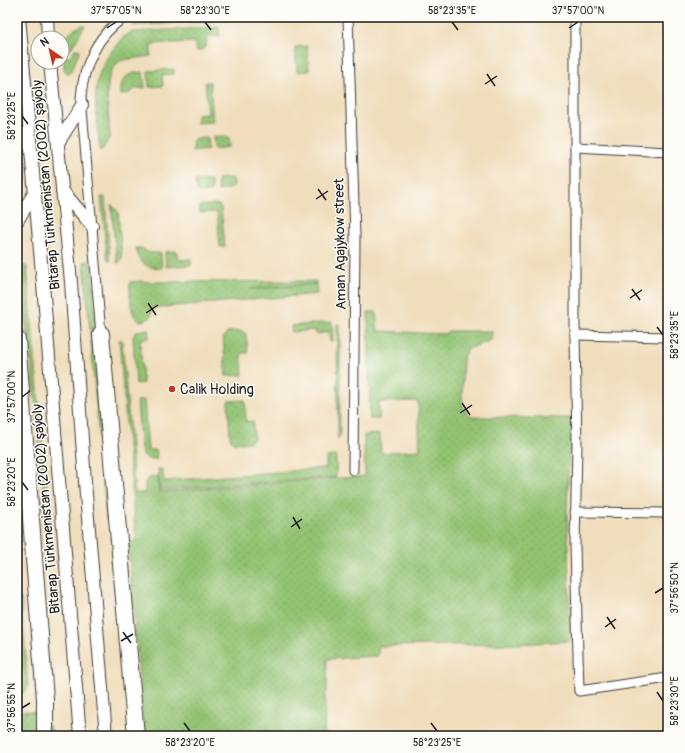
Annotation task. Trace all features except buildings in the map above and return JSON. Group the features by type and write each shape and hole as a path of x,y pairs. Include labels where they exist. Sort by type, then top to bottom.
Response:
{"highway":[{"path":"101,334 136,736"},
{"path":"18,340 45,699 45,736"}],"main road":[{"name":"Bitarap Türkmenistan (2002) şaýoly","path":"19,17 80,736"},
{"path":"47,17 48,30"},
{"name":"Bitarap Türkmenistan (2002) şaýoly","path":"51,70 71,282 85,482 106,736"},
{"path":"58,143 82,105"},
{"path":"17,131 30,146"},
{"path":"62,190 92,226"},
{"path":"17,221 35,192"}],"street":[{"path":"101,334 82,105 82,85 93,53 104,36 125,17"},
{"name":"Aman Agajykow street","path":"348,17 355,237 353,470"},
{"path":"575,17 576,335 578,446 575,512 575,594 579,691 668,678"},
{"path":"575,147 668,152"},
{"path":"17,333 18,340"},
{"path":"576,335 668,337"},
{"path":"575,512 668,513"}],"green space":[{"path":"166,17 277,17 132,26 146,19"},
{"path":"83,25 85,26 70,50 70,32"},
{"path":"219,27 220,36 207,36 206,46 201,50 196,50 195,42 151,44 151,56 118,62 112,70 109,78 107,93 110,137 102,150 100,150 96,114 96,87 104,64 120,40 132,32"},
{"path":"307,46 309,71 297,72 295,47"},
{"path":"75,49 80,50 71,72 67,73 65,70 70,70 70,57"},
{"path":"174,69 174,74 162,75 163,86 149,87 148,71"},
{"path":"143,72 145,88 134,89 128,94 121,95 123,81 129,75"},
{"path":"205,82 210,82 213,122 197,123 197,115 208,114"},
{"path":"224,136 229,139 230,147 214,149 213,137"},
{"path":"207,137 208,149 192,151 193,140"},
{"path":"233,178 234,185 232,188 218,191 217,179"},
{"path":"211,180 212,191 200,193 197,191 195,181"},
{"path":"101,197 105,197 110,262 107,258"},
{"path":"111,204 118,212 122,258 119,263 117,263"},
{"path":"215,204 219,205 221,208 225,247 220,247 217,212 200,213 200,206"},
{"path":"136,248 142,248 151,253 161,253 162,268 144,264 139,258"},
{"path":"177,251 178,260 191,259 191,265 166,267 165,252"},
{"path":"88,260 91,264 97,329 90,330 84,264 84,262"},
{"path":"24,265 27,267 33,333 27,334 21,267"},
{"path":"316,281 317,294 152,308 151,317 144,321 138,320 135,316 132,310 130,295 130,282"},
{"path":"368,312 376,312 378,331 445,334 450,331 492,331 491,340 468,349 463,357 462,395 463,407 467,414 473,417 571,418 572,439 569,456 567,513 571,641 515,644 378,646 378,656 327,659 327,691 325,695 324,736 144,736 128,542 136,541 119,340 122,340 135,493 145,493 145,482 149,478 158,476 159,492 365,476 364,435 380,434 381,453 420,450 418,401 379,402 379,419 370,419"},
{"path":"332,322 333,341 330,342 329,332 316,334 315,330 292,332 291,326"},
{"path":"337,324 340,324 340,436 338,439"},
{"path":"148,329 149,338 140,339 143,383 136,384 133,337 137,332"},
{"path":"240,331 246,335 248,353 241,353 243,375 226,376 223,337 228,332"},
{"path":"90,332 97,332 113,520 106,520"},
{"path":"29,335 33,335 50,522 46,522"},
{"path":"144,400 148,450 156,450 157,459 148,459 143,455 141,449 137,401"},
{"path":"245,400 246,422 253,421 254,439 249,442 234,443 230,438 228,401"},
{"path":"336,456 336,477 160,490 158,469 162,469 164,481 326,468 326,457"},
{"path":"17,598 21,598 28,686 17,699"},
{"path":"17,711 39,712 56,736 17,736"}],"place":[{"name":"Calik Holding","path":"172,389"}]}
